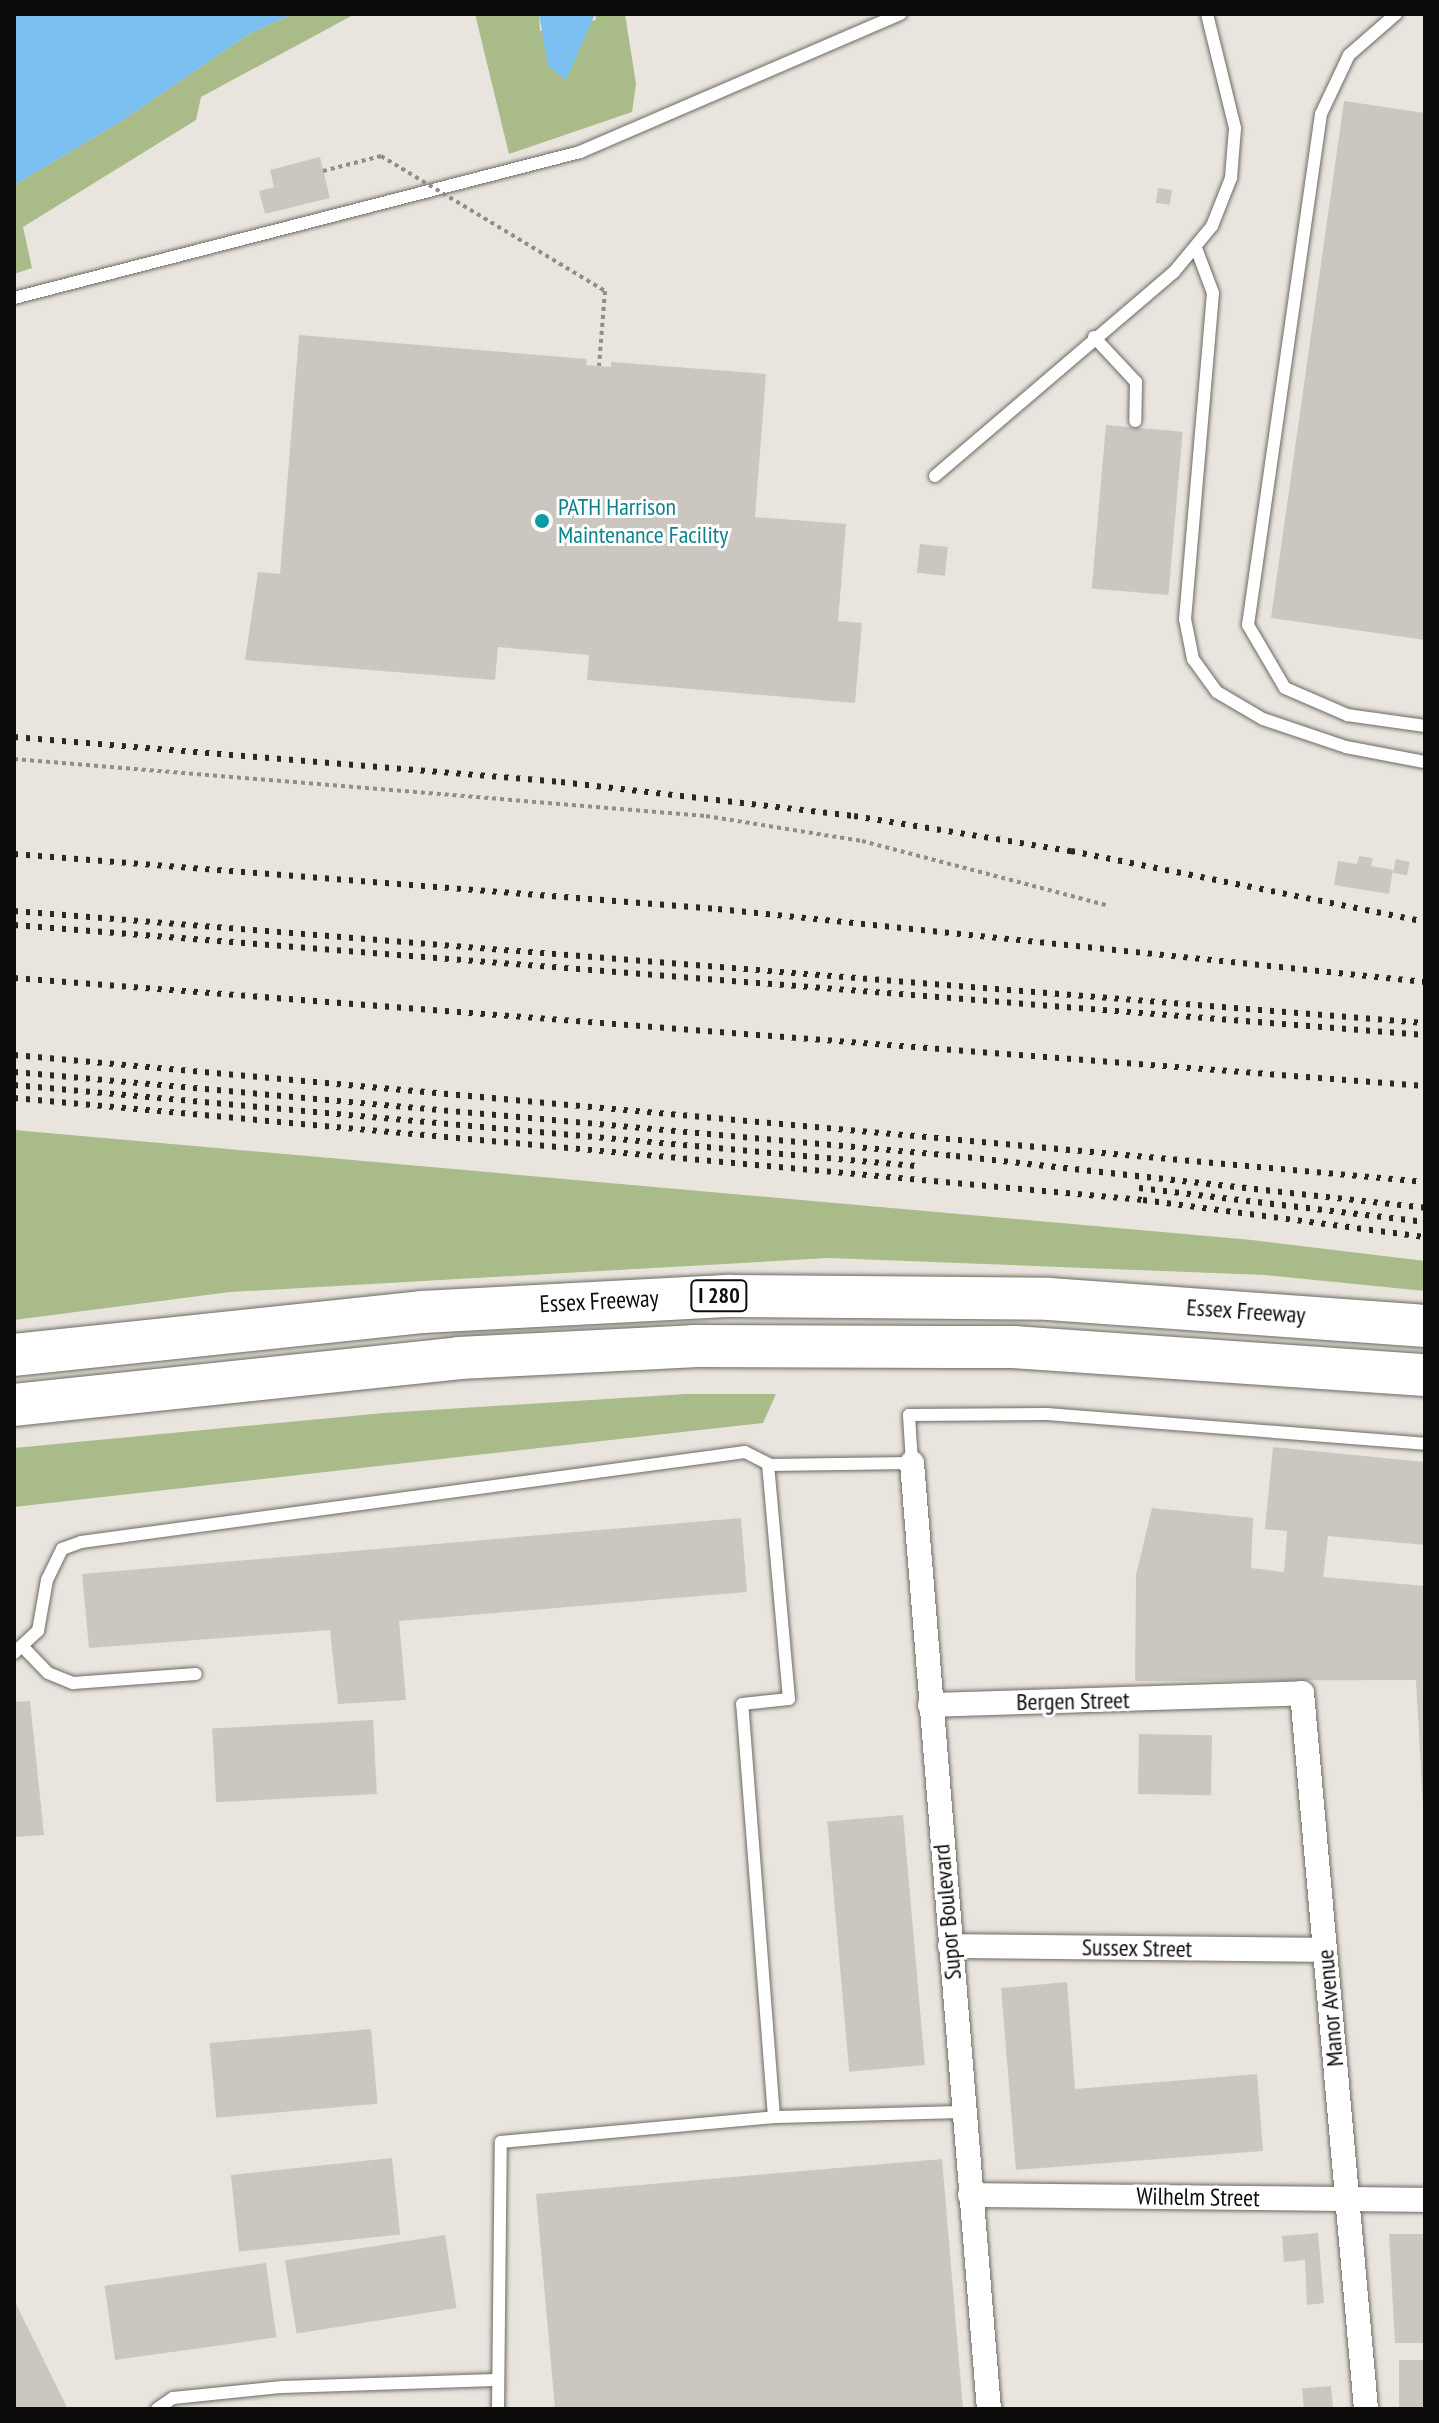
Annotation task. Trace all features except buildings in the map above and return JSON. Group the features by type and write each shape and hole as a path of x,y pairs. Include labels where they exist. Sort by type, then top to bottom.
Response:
{"highway":[{"name":"Essex Freeway","path":"14,1355 422,1312 731,1296 1049,1299 1425,1326"},
{"name":"Essex Freeway","path":"14,1405 459,1358 693,1346 1029,1347 1425,1375"}],"street":[{"name":"Supor Boulevard","path":"912,1463 989,2409"},
{"name":"Manor Avenue","path":"1215,1699 1302,1693 1366,2409"},
{"name":"Bergen Street","path":"930,1705 1215,1699"},
{"name":"Sussex Street","path":"950,1946 1325,1950"},
{"name":"Wilhelm Street","path":"970,2195 1425,2200"}],"lane":[{"path":"14,298 580,152 901,14"},
{"path":"935,476 1196,248 1226,197 1235,142 1232,100 1207,14"},
{"path":"1396,14 1349,55 1321,114 1248,625 1285,688 1347,715 1425,726"},
{"path":"1196,248 1213,293 1185,619 1193,659 1217,692 1263,719 1346,747 1425,762"},
{"path":"1094,337 1134,377 1135,421"},
{"name":"Supor Boulevard","path":"912,1463 909,1415 1047,1414 1425,1444"},
{"path":"196,1674 73,1683 48,1673 18,1649 38,1631 47,1580 62,1549 81,1542 745,1452 770,1465 912,1463"},
{"path":"770,1465 789,1699 742,1704 774,2117"},
{"path":"498,2409 495,2380 501,2142 774,2117 964,2112"},
{"path":"157,2409 173,2398 282,2387 495,2380"}],"path":[{"path":"323,171 381,156 605,291 599,366"},
{"path":"14,759 706,816 862,841 1106,905"}],"green space":[{"path":"292,14 355,14 201,97 196,120 23,227 32,268 14,274 14,185 120,122 249,34"},
{"path":"475,14 539,14 540,31 596,20 595,14 625,14 636,84 632,112 509,154"},
{"path":"14,1130 1252,1240 1425,1261 1425,1291 1265,1275 829,1258 230,1292 14,1320"},
{"path":"686,1394 776,1394 763,1423 14,1507 14,1448 384,1413"}],"water":[{"path":"14,14 292,14 249,34 120,122 14,185"},
{"path":"539,14 595,14 566,80 548,66"}],"railway":[{"path":"14,737 561,782 854,816 1071,851 1425,922"},
{"path":"14,854 718,909 1425,982"},
{"path":"14,911 1425,1023"},
{"path":"14,925 1425,1035"},
{"path":"14,978 1425,1086"},
{"path":"14,1055 1425,1182"},
{"path":"14,1072 956,1156 1425,1208"},
{"path":"14,1085 916,1166"},
{"path":"14,1098 1143,1200 1425,1237"},
{"path":"1139,1188 1425,1222"}],"place":[{"name":"PATH Harrison Maintenance Facility","path":"542,521"}]}
